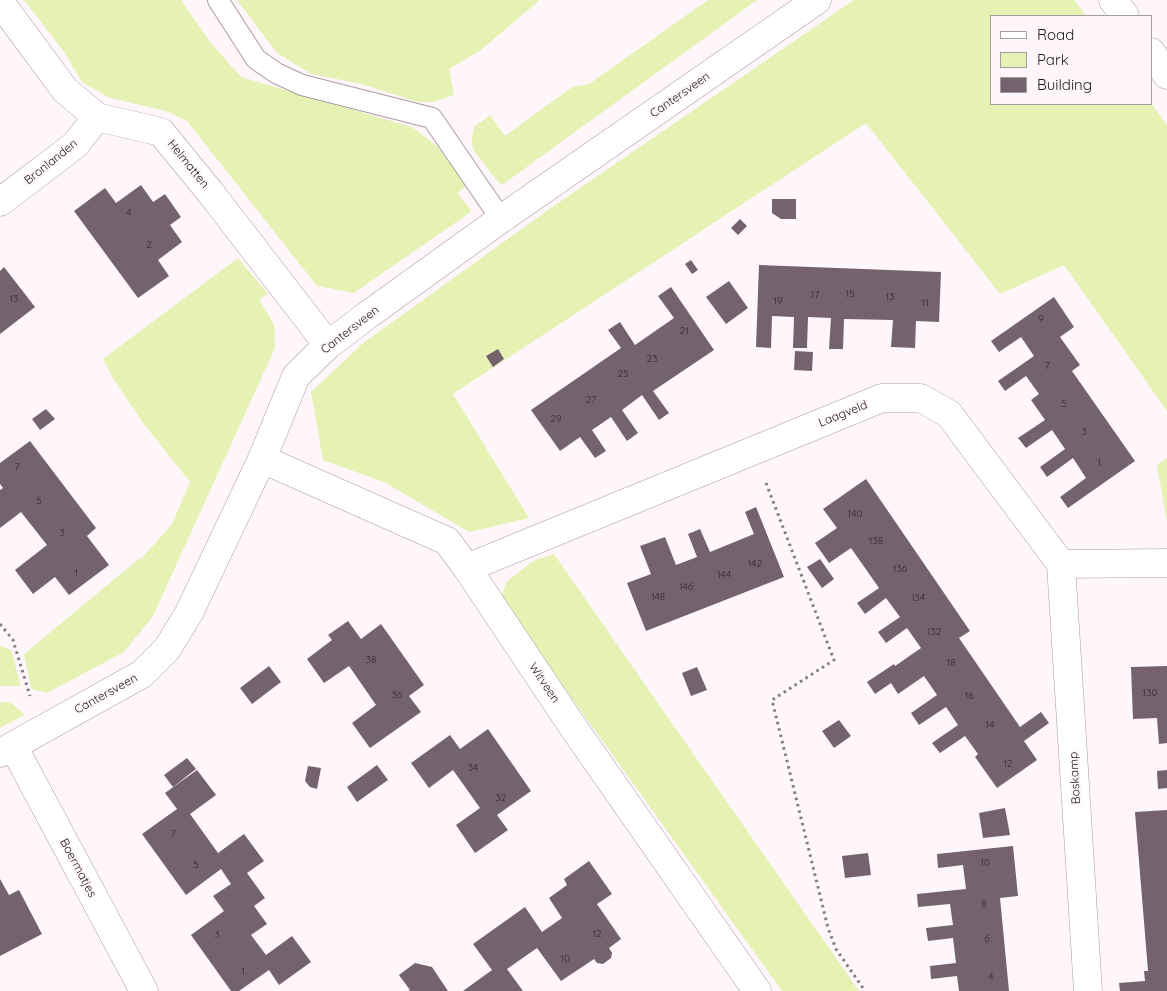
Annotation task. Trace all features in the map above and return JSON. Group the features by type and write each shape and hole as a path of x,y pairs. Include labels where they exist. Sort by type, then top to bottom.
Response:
{"street":[{"name":"Cantersveen","path":"7,749 142,674 168,648 190,613 262,459 296,376 328,346 369,314 502,219 818,0"},
{"path":"1113,0 1124,15"},
{"name":"Helmatten","path":"0,2 65,90 97,117 161,132 210,192 328,346"},
{"path":"1152,53 1167,75"},
{"name":"Bronlanden","path":"0,202 75,145 97,117"},
{"name":"Laagveld","path":"467,568 882,398 921,398 949,414 1061,564"},
{"name":"Witveen","path":"262,459 447,541 756,991"},
{"path":"1061,564 1167,563"},
{"name":"Boskamp","path":"1061,564 1088,991"},
{"name":"Boermatjes","path":"7,749 144,991"}],"lane":[{"path":"218,0 256,59 276,73 302,85 432,118 502,219"}],"path":[{"path":"754,451 834,660 772,700 828,928 836,949 865,991"},
{"path":"0,624 13,640 31,697 45,728"}],"green space":[{"path":"24,0 181,0 211,43 241,77 412,127 437,146 467,186 457,193 471,210 468,214 354,293 317,286 187,121 166,111 110,98 82,82 64,52"},
{"path":"237,0 540,0 481,50 449,69 454,95 433,102 418,102 361,84 311,74 277,53"},
{"path":"708,0 757,0 502,185 475,152 472,145 474,127 490,115 505,136 572,87 589,84"},
{"path":"854,0 1074,0 1085,15 990,15 990,105 1152,104 1167,125 1167,411 1064,265 1000,294 866,123 453,394 529,518 469,532 386,483 323,460 311,392 362,344 548,210"},
{"path":"238,258 268,294 259,300 274,324 275,348 153,616 124,652 47,693 31,689 24,654 141,559 172,524 190,482 143,423 114,380 103,359"},
{"path":"1167,458 1167,522 1157,465"},
{"path":"554,554 859,991 782,991 535,647 500,603 506,582 535,560"},
{"path":"0,646 11,650 21,686 0,686"},
{"path":"0,702 10,702 25,715 0,728"}],"building":[{"path":"141,185 153,202 165,194 181,217 170,225 182,242 158,260 169,276 138,298 74,211 105,188 116,203"},
{"path":"772,199 796,199 796,219 781,219 772,213"},
{"path":"740,219 747,226 738,235 731,228"},
{"path":"691,260 698,270 692,274 685,264"},
{"path":"759,265 941,272 939,322 916,321 915,348 891,347 893,320 844,319 843,349 829,349 831,318 808,317 807,348 793,348 794,317 772,316 771,348 756,347"},
{"path":"4,267 35,307 0,334 0,271"},
{"path":"729,281 748,308 726,324 706,297"},
{"path":"671,287 714,350 653,391 669,413 659,420 642,395 622,410 638,433 627,441 611,417 592,430 606,451 595,458 580,437 560,451 531,410 621,348 608,330 620,322 635,345 674,318 658,296"},
{"path":"1054,297 1074,327 1060,337 1080,365 1072,371 1135,461 1068,508 1060,497 1086,478 1073,458 1047,477 1040,467 1065,449 1052,430 1026,448 1018,438 1045,420 1031,400 1039,394 1026,376 1005,391 998,381 1034,356 1021,337 999,352 991,341"},
{"path":"498,349 504,359 493,367 486,356"},
{"path":"795,351 813,352 812,371 794,370"},
{"path":"46,409 55,419 40,430 32,419"},
{"path":"30,441 96,528 87,536 109,565 69,595 55,577 33,594 15,570 47,545 21,512 0,528 0,490 3,488 0,484 0,463"},
{"path":"866,479 970,631 959,638 1020,727 1041,712 1049,723 1024,741 1037,760 997,788 975,757 978,754 965,736 940,753 932,743 958,725 946,707 919,725 911,713 937,695 924,676 898,694 891,683 875,694 867,682 921,648 907,628 886,643 878,632 900,617 886,598 865,614 857,603 879,588 851,548 829,563 815,543 837,528 823,509"},
{"path":"756,507 784,577 646,631 627,583 651,574 640,546 665,537 676,565 697,557 688,534 700,529 710,552 754,534 745,512"},
{"path":"820,559 834,579 822,588 807,567"},
{"path":"348,621 361,639 381,624 424,685 409,696 421,712 370,748 352,723 376,705 349,666 324,683 307,659 332,640 328,635"},
{"path":"269,666 281,682 252,704 240,688"},
{"path":"1167,666 1167,743 1159,744 1157,718 1133,719 1131,667"},
{"path":"697,667 707,690 691,696 682,673"},
{"path":"839,720 851,736 834,748 822,731"},
{"path":"488,729 531,791 497,815 508,830 475,853 456,825 480,808 453,770 429,788 411,763 450,735 460,749"},
{"path":"187,758 196,769 173,787 164,775"},
{"path":"377,765 388,780 357,802 347,787"},
{"path":"308,766 321,768 317,789 310,787 305,781"},
{"path":"197,770 216,795 190,814 218,853 244,834 264,861 247,873 265,898 254,906 267,924 251,935 266,955 292,936 311,962 279,985 269,970 239,991 231,991 191,935 224,911 213,896 231,884 221,869 186,895 142,834 177,809 165,793"},
{"path":"1167,770 1167,788 1158,789 1157,771"},
{"path":"1005,808 1010,835 983,838 979,813"},
{"path":"1167,810 1167,991 1120,991 1119,983 1145,981 1144,971 1148,971 1135,812"},
{"path":"1013,846 1018,896 1000,898 1009,991 959,991 957,976 931,979 930,966 956,963 953,938 928,941 926,928 953,925 950,904 918,907 917,894 966,889 963,865 938,868 937,854"},
{"path":"868,853 871,875 845,878 842,856"},
{"path":"589,861 612,894 597,904 621,939 609,948 612,953 611,958 603,964 597,963 594,959 561,981 537,948 507,969 523,991 463,991 492,970 473,944 525,907 542,932 562,918 549,898 567,885 564,879"},
{"path":"0,879 9,895 19,890 42,934 0,956"},
{"path":"415,963 432,967 448,991 408,991 410,990 399,975"}]}
